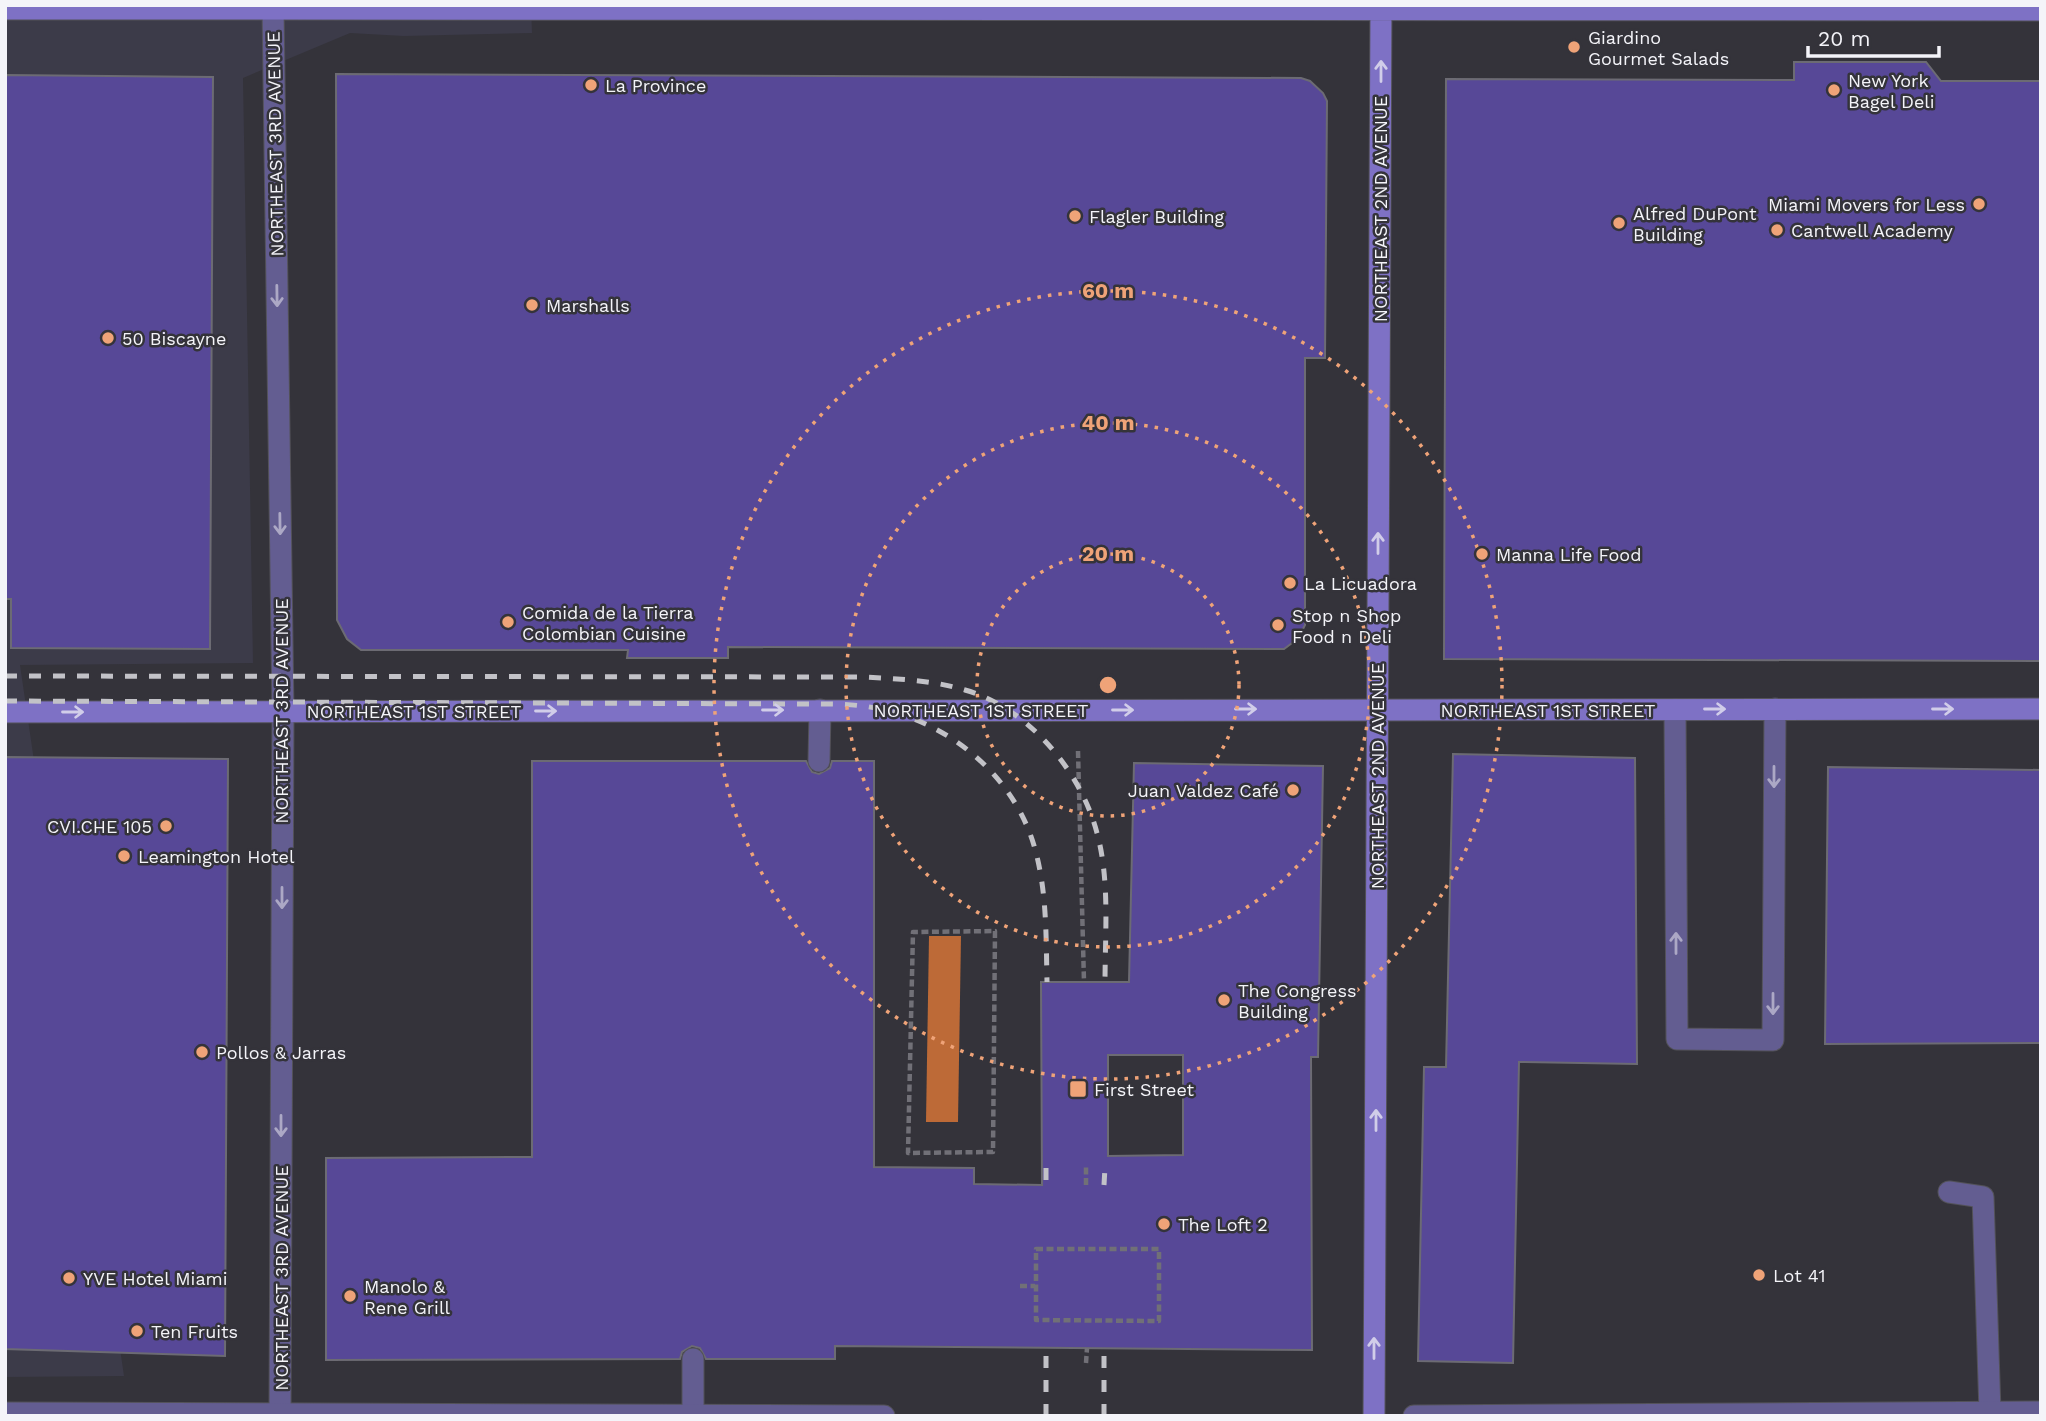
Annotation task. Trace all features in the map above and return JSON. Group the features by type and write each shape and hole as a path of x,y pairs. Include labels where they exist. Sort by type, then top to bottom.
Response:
{"main road":[{"path":"5,9 1381,7 2041,10"},
{"name":"NORTHEAST 2ND AVENUE","path":"1374,1416 1381,7"},
{"name":"NORTHEAST 1ST STREET","path":"5,712 2041,709"}],"street":[{"name":"NORTHEAST 3RD AVENUE","path":"273,8 283,712 280,1415"},
{"path":"1675,710 1677,1039 1773,1040 1775,709"},
{"path":"819,761 820,710"},
{"path":"1949,1192 1983,1197 1990,1412"},
{"path":"692,1360 692,1415"},
{"path":"1414,1416 2041,1412"},
{"path":"5,1413 884,1416"}],"path":[{"path":"1078,751 1084,982"},
{"path":"995,931 993,1152 908,1153 913,932 995,931"},
{"path":"1086,1167 1086,1185"},
{"path":"1036,1249 1159,1249 1159,1321 1036,1320 1035,1286 1036,1249"},
{"path":"1020,1286 1035,1286"},
{"path":"1086,1363 1087,1348"}],"shaded area":[{"path":"5,5 531,5 532,33 404,36 350,33 243,78 253,663 20,665 124,1376 5,1377"},
{"path":"929,936 961,936 958,1122 926,1122"}],"building":[{"path":"1794,62 1926,62 1941,81 2041,81 2041,661 1444,659 1446,79 1794,80"},
{"path":"336,74 1301,78 1310,81 1323,93 1327,101 1325,358 1305,358 1305,625 1301,633 1284,649 728,647 728,658 627,658 628,650 361,650 347,639 337,620"},
{"name":"50 Biscayne","path":"5,75 213,77 210,649 11,648 11,599 5,599"},
{"path":"1453,754 1635,758 1637,1064 1519,1062 1513,1363 1418,1361 1424,1067 1446,1067"},
{"path":"5,757 228,759 225,1356 5,1349"},
{"path":"532,761 806,761 812,772 819,774 830,768 832,761 874,761 874,1167 974,1168 974,1184 1042,1185 1041,982 1129,982 1134,763 1323,766 1318,1057 1311,1057 1312,1350 835,1346 835,1359 706,1359 700,1348 692,1346 682,1352 680,1359 326,1360 326,1158 532,1157","holes":["1108,1055 1183,1055 1183,1155 1108,1156"]},
{"path":"1828,767 2041,770 2041,1043 1825,1044"}],"railway":[{"path":"5,676 864,677 928,682 965,690 1010,711 1030,727 1049,745 1078,787 1097,833 1104,869 1105,982"},
{"path":"5,701 831,704 858,705 910,717 957,742 978,759 997,778 1026,824 1042,882 1047,982"},
{"path":"1104,1185 1105,1167"},
{"path":"1046,1168 1046,1185"},
{"path":"1046,1348 1046,1416"},
{"path":"1104,1348 1104,1416"}],"place":[{"name":"Giardino Gourmet Salads","path":"1574,47"},
{"name":"La Province","path":"591,85"},
{"name":"New York Bagel Deli","path":"1834,90"},
{"name":"Miami Movers for Less","path":"1979,204"},
{"name":"Flagler Building","path":"1075,216"},
{"name":"Alfred DuPont Building","path":"1619,223"},
{"name":"Cantwell Academy","path":"1777,230"},
{"name":"Marshalls","path":"532,305"},
{"name":"50 Biscayne","path":"108,338"},
{"name":"Manna Life Food","path":"1482,554"},
{"name":"La Licuadora","path":"1290,583"},
{"name":"Comida de la Tierra Colombian Cuisine","path":"508,622"},
{"name":"Stop n Shop Food n Deli","path":"1278,625"},
{"name":"Juan Valdez Café","path":"1293,790"},
{"name":"CVI.CHE 105","path":"166,826"},
{"name":"Leamington Hotel","path":"124,856"},
{"name":"The Congress Building","path":"1224,1000"},
{"name":"Pollos & Jarras","path":"202,1052"},
{"name":"First Street","path":"1078,1089"},
{"name":"The Loft 2","path":"1164,1224"},
{"name":"Lot 41","path":"1759,1275"},
{"name":"YVE Hotel Miami","path":"69,1278"},
{"name":"Manolo & Rene Grill","path":"350,1296"},
{"name":"Ten Fruits","path":"137,1331"}]}
